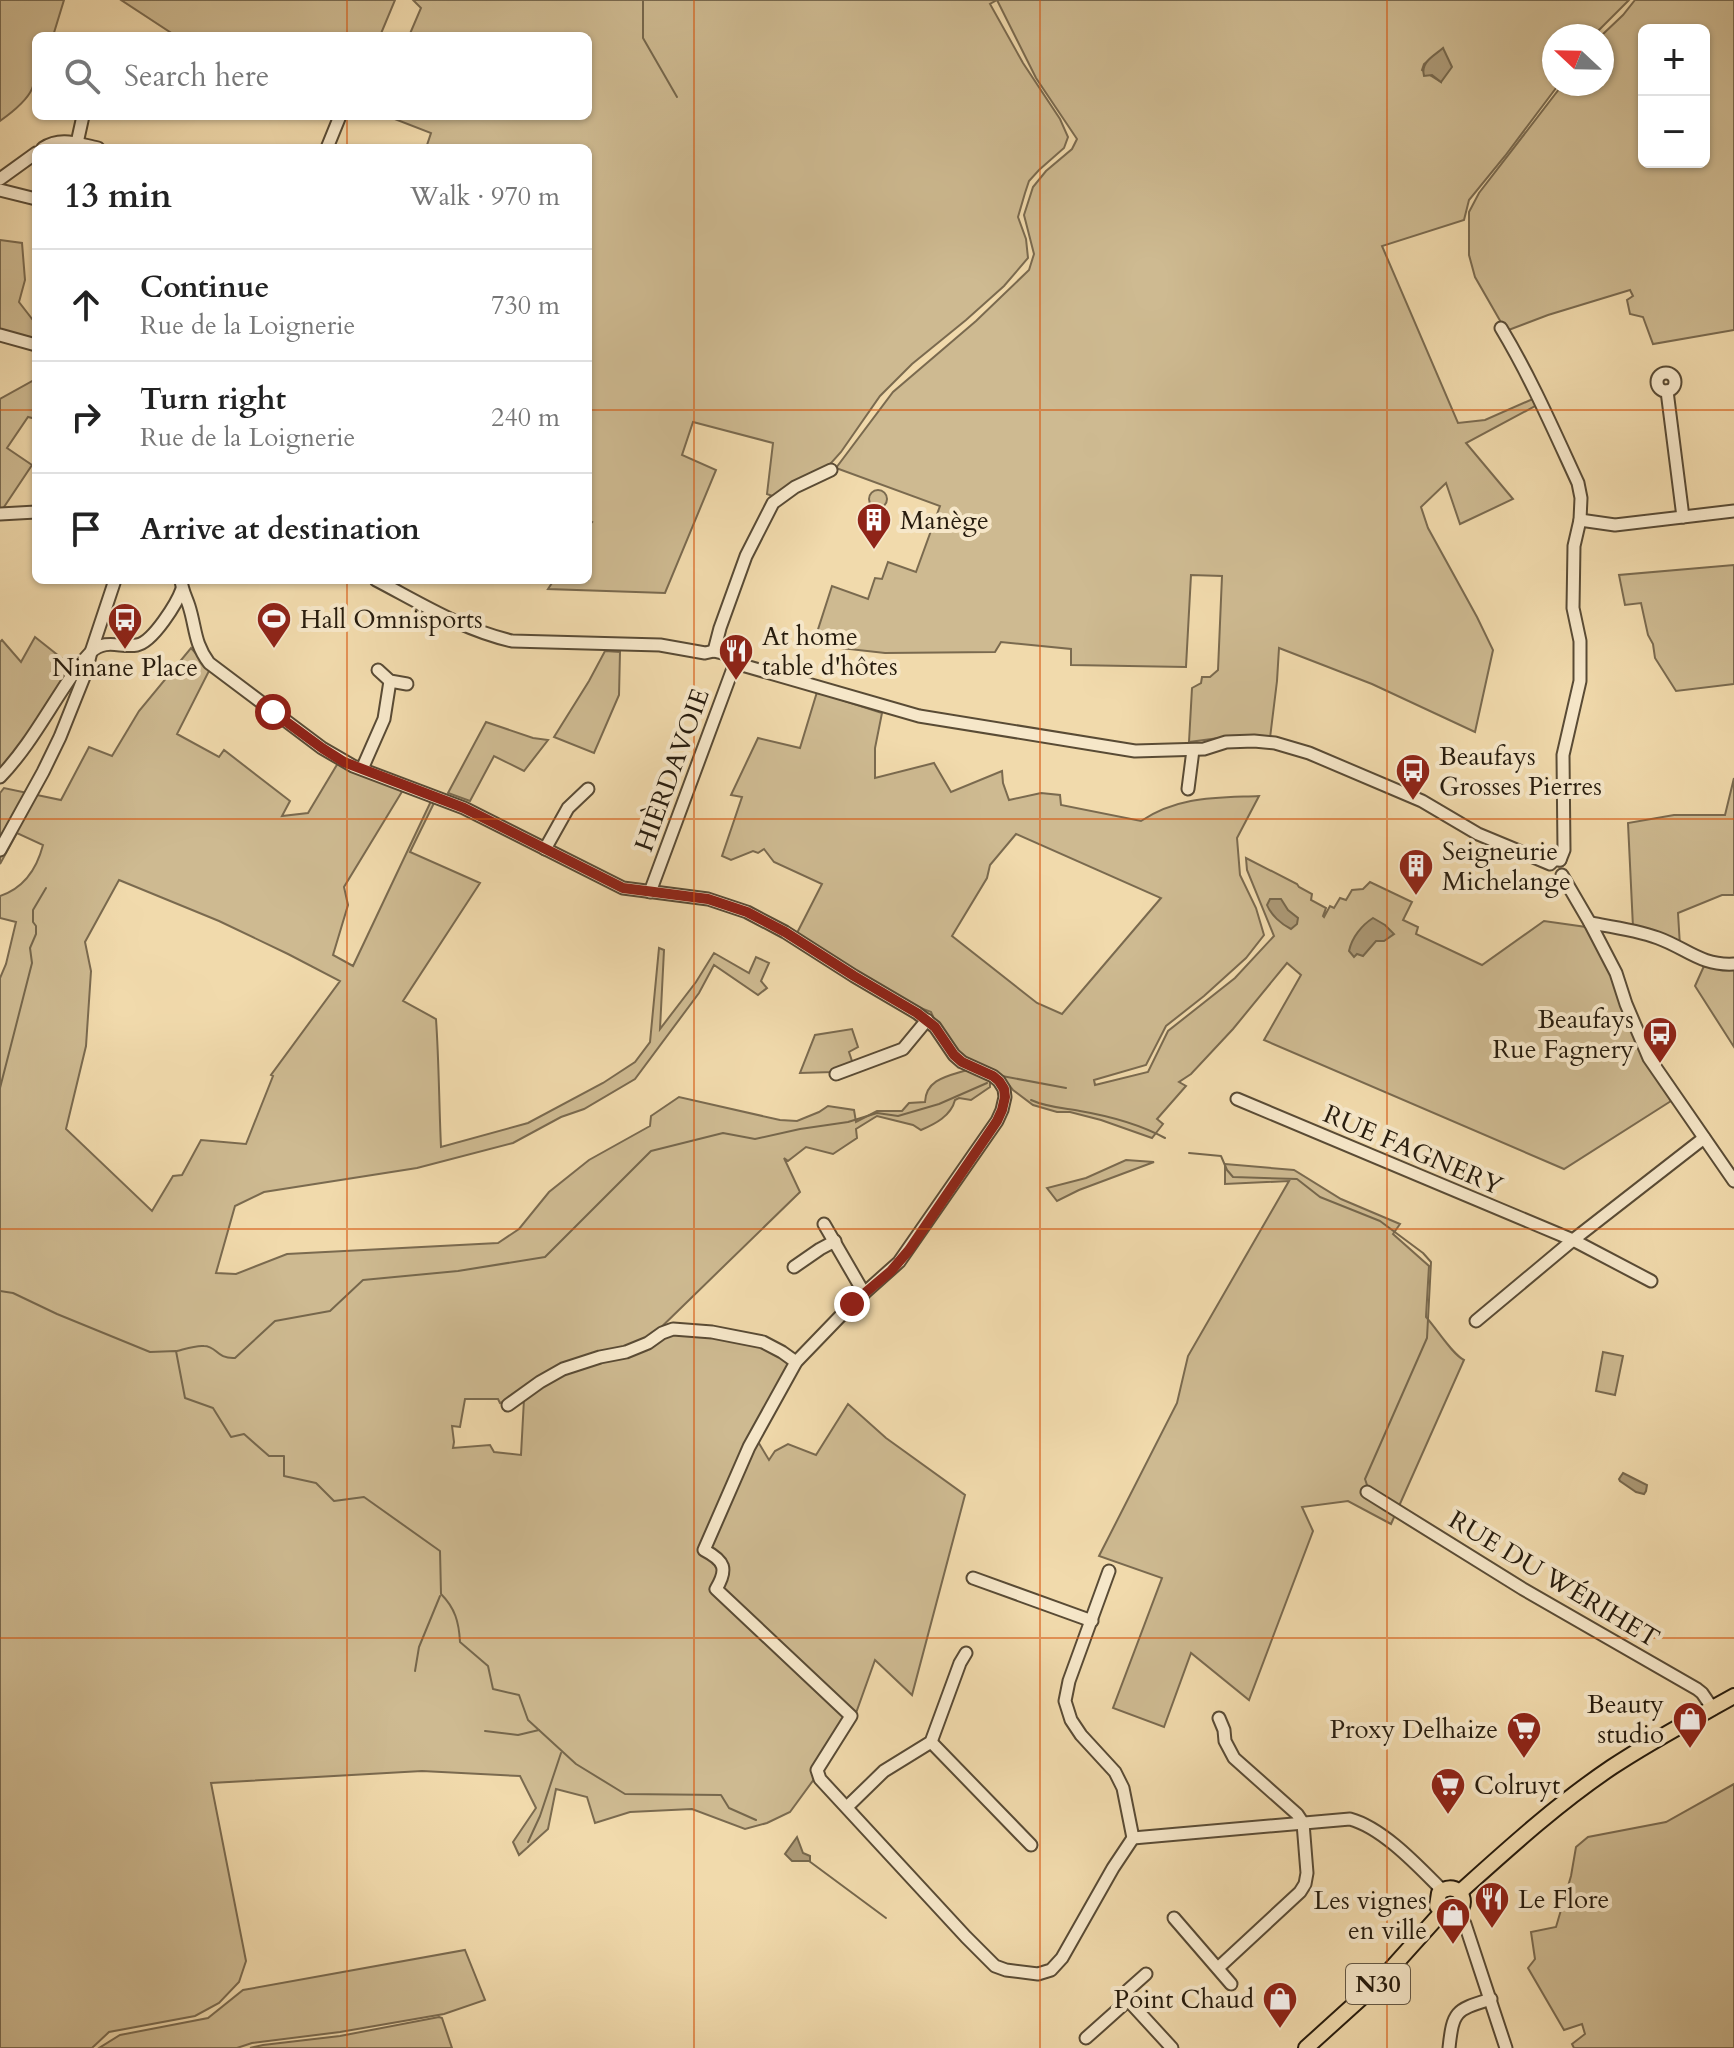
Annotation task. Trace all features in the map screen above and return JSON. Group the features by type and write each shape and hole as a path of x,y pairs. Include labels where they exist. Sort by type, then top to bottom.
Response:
{"main road":[{"path":"1460,1892 1507,1849 1583,1788 1646,1746 1734,1696"},
{"path":"1451,1888 1460,1892 1463,1903 1450,1913 1436,1901 1442,1890 1451,1888"},
{"name":"N30","path":"1306,2048 1450,1913"}],"street":[{"path":"77,143 82,120"},
{"path":"329,144 338,120"},
{"path":"52,144 58,141 81,144"},
{"path":"0,179 32,156"},
{"path":"0,190 32,198"},
{"path":"1501,328 1526,371 1578,483 1581,498 1574,546 1573,608 1580,641 1580,681 1563,755 1564,850 1555,862"},
{"path":"0,335 32,344"},
{"path":"1667,391 1683,517"},
{"path":"714,651 746,556 773,503 795,487 831,470"},
{"path":"1580,520 1615,525 1734,511"},
{"path":"0,514 32,512"},
{"path":"0,850 60,737 86,672 114,584"},
{"path":"181,584 196,639 209,663 344,762 464,808 623,888 708,899 758,917 927,1020 954,1055 993,1076 1004,1089 1004,1102 997,1121 909,1250 796,1362 749,1447 704,1550 724,1567 716,1589 851,1716 817,1770 820,1779 984,1957 1006,1970 1038,1974 1051,1970 1062,1958 1133,1838 1123,1788 1115,1772 1081,1735 1071,1720 1065,1701 1069,1681 1109,1571"},
{"path":"0,777 17,759 78,666 91,652 98,646 112,643 136,646 149,640 173,607 181,584"},
{"path":"388,584 468,627 512,641 660,645 705,653 714,651 726,654 735,663 919,716 1135,751 1193,750 1226,742 1275,743 1302,750 1422,801 1478,834 1564,863 1566,868 1562,875 1616,973 1649,1058 1734,1181"},
{"path":"173,607 179,603 189,606"},
{"path":"99,624 112,643"},
{"name":"HIÈRDAVOIE","path":"650,892 735,663"},
{"path":"378,670 390,681 407,684"},
{"path":"362,769 384,719 390,681"},
{"path":"1188,789 1193,750"},
{"path":"545,849 568,808 588,789"},
{"path":"1590,923 1660,938 1706,962 1734,964"},
{"path":"836,1074 903,1049 927,1020"},
{"name":"RUE FAGNERY","path":"1237,1099 1573,1240 1651,1281"},
{"path":"1476,1321 1573,1240 1704,1138"},
{"path":"824,1224 864,1293"},
{"path":"794,1267 835,1241"},
{"path":"508,1405 563,1369 626,1352 673,1329 712,1332 763,1342 796,1362"},
{"name":"RUE DU WÉRIHET","path":"1367,1492 1523,1589 1697,1689 1713,1709"},
{"path":"973,1578 1092,1621"},
{"path":"847,1807 884,1771 931,1742 966,1653"},
{"path":"1218,1968 1300,1892 1307,1873 1303,1823 1297,1814 1234,1758 1225,1741 1219,1718"},
{"path":"931,1742 1031,1845"},
{"path":"1133,1838 1350,1819 1385,1837 1442,1890"},
{"path":"1450,1913 1465,1924 1506,2048"},
{"path":"1174,1918 1231,1984"},
{"path":"1086,2038 1123,2005 1128,1990 1146,1974"},
{"path":"1127,1999 1172,2048"},
{"path":"1449,2048 1451,2027 1459,2012 1491,1999"}],"shaded area":[{"path":"0,0 64,0 54,32 32,32 32,87 23,102 0,121"},
{"path":"121,0 395,0 382,32 170,32"},
{"path":"413,0 997,0 990,4 1068,137 1064,148 1029,181 1025,193 1018,217 1026,239 1028,258 1004,286 912,364 880,396 824,471 775,497 767,494 773,443 693,422 682,455 716,470 665,593 548,589 551,584 592,584 592,144 427,144 431,133 397,120 592,120 592,32 411,32 421,8"},
{"path":"997,0 1629,0 1605,24 1542,24 1542,96 1550,96 1469,200 1464,220 1382,246 1458,423 1485,420 1535,398 1539,404 1466,443 1513,499 1460,524 1446,483 1421,507 1428,528 1493,650 1475,732 1372,684 1279,648 1270,738 1234,736 1189,742 1192,688 1201,683 1202,677 1210,677 1218,670 1222,576 1191,575 1186,667 1071,665 1071,649 1001,642 995,652 885,653 813,645 832,586 868,599 875,578 882,579 888,562 916,572 940,506 836,468 893,392 976,321 1029,270 1034,254 1024,215 1033,187 1072,149 1077,139 1036,78","holes":["1443,49 1441,82 1422,70 1424,64"]},
{"path":"1635,0 1734,0 1734,330 1653,344 1643,317 1630,314 1627,300 1633,296 1630,290 1506,331 1475,277 1469,255 1469,212 1479,193 1554,96 1614,96 1614,24"},
{"path":"1443,48 1452,67 1441,82 1432,75 1424,76 1423,71 1429,60"},
{"path":"0,240 22,243 25,280 19,302 32,319 32,338 0,331"},
{"path":"32,381 32,418 28,417 7,448 32,465 2,510 0,510 0,399"},
{"path":"878,490 887,499 878,508 869,499"},
{"path":"1734,565 1734,684 1676,691 1655,658 1641,603 1625,605 1619,575"},
{"path":"35,637 74,668 0,770 0,642 2,640 21,662"},
{"path":"191,648 210,669 177,734 219,757 224,750 290,801 282,816 308,813 338,763 403,790 344,887 348,905 333,955 353,966 432,799 436,799 410,852 480,883 403,1001 436,1019 441,1147 528,1123 635,1062 650,1042 659,948 664,950 660,1029 714,953 749,973 756,957 769,963 761,981 767,988 758,995 714,965 699,993 635,1079 584,1109 561,1117 513,1143 417,1168 264,1192 235,1206 216,1273 236,1274 287,1254 498,1243 519,1229 549,1192 589,1160 650,1126 651,1116 679,1097 780,1120 797,1121 828,1106 854,1110 856,1122 877,1111 902,1111 909,1103 925,1102 926,1094 934,1083 967,1070 990,1081 990,1087 971,1100 955,1100 946,1115 926,1128 921,1130 877,1116 856,1129 857,1138 833,1154 806,1147 788,1161 784,1158 800,1192 648,1340 585,1358 510,1400 500,1403 498,1399 465,1399 460,1427 452,1426 453,1448 490,1445 494,1452 521,1455 524,1399 561,1373 666,1334 685,1332 761,1345 783,1357 790,1367 733,1469 702,1547 757,1440 769,1460 775,1451 788,1444 816,1455 848,1404 886,1438 965,1495 912,1695 875,1660 856,1713 790,1812 745,1829 692,1809 630,1812 595,1823 587,1797 556,1789 548,1829 519,1855 513,1842 536,1808 520,1776 422,1771 211,1783 246,1961 239,1982 219,2003 195,2016 109,2032 92,2048 0,2048 0,978 16,922 0,918 0,896 23,882 37,862 43,845 17,833 0,864 0,793 4,788 61,800 89,747 112,756 139,711","holes":["119,880 219,921 340,981 271,1075 246,1144 201,1140 182,1175 173,1176 152,1211 66,1129 86,1046 91,971 85,942"]},
{"path":"605,651 620,652 619,695 594,753 554,737"},
{"path":"817,692 882,713 875,748 875,778 934,763 951,792 1002,771 1009,800 1041,793 1060,795 1061,805 1141,821 1183,803 1259,796 1237,838 1240,875 1256,908 1264,935 1246,958 1166,1026 1146,1065 1094,1080 1095,1085 1148,1072 1168,1031 1235,978 1274,936 1247,870 1246,858 1312,894 1311,900 1326,908 1324,917 1330,906 1334,908 1340,898 1346,900 1352,890 1363,889 1370,882 1412,902 1403,920 1418,927 1416,934 1482,965 1544,921 1586,927 1614,979 1626,1019 1644,1057 1671,1101 1564,1169 1264,1040 1301,975 1287,963 1233,1029 1191,1074 1179,1082 1186,1086 1157,1119 1163,1124 1152,1138 1101,1120 1033,1105 1003,1078 965,1061 931,1012 879,988 796,935 822,884 774,862 764,849 731,860 722,856 742,797 731,795 758,738 800,748","holes":["1016,834 1161,898 1062,1014 1037,1003 952,936 987,878 990,865"]},
{"path":"486,722 548,740 524,771 494,756 470,801 448,793"},
{"path":"1734,778 1734,895 1722,895 1678,913 1680,946 1633,927 1628,823 1674,815 1725,815"},
{"path":"1270,899 1281,899 1298,918 1297,924 1291,929 1277,919 1267,905"},
{"path":"1373,918 1394,934 1384,941 1376,941 1363,956 1357,954 1354,957 1349,951 1352,941"},
{"path":"1704,966 1719,969 1734,967 1734,1047 1695,986"},
{"path":"852,1029 858,1047 849,1052 853,1064 833,1072 800,1073 815,1035"},
{"path":"1126,1160 1154,1162 1057,1201 1047,1188 1086,1178"},
{"path":"1225,1164 1294,1170 1341,1199 1400,1224 1393,1234 1429,1266 1426,1317 1464,1360 1391,1524 1348,1501 1302,1507 1313,1531 1249,1700 1191,1653 1164,1727 1113,1708 1162,1578 1099,1556 1177,1403 1188,1356 1289,1181 1225,1184"},
{"path":"1603,1352 1623,1356 1615,1395 1596,1391"},
{"path":"1623,1473 1647,1485 1644,1494 1620,1481"},
{"path":"1734,1784 1734,2048 1574,2048 1572,2044 1585,2034 1582,2024 1564,2030 1528,1968 1535,1959 1531,1932 1556,1927 1576,1847 1588,1837 1666,1822"},
{"path":"797,1837 810,1861 792,1861 785,1854"},
{"path":"465,1950 485,2000 444,2014 252,2043 237,2048 99,2048 120,2035 208,2018 243,1990"},
{"path":"439,2017 452,2048 250,2048 340,2036"}],"waterway":[{"path":"643,0 643,38 677,97"},
{"path":"0,1088 32,963 30,948 36,934 33,910 46,888"},
{"path":"1002,1076 1066,1088"},
{"path":"177,1351 204,1346 224,1357 235,1358 275,1321 330,1311 363,1280 458,1271 545,1257 651,1151 723,1133 755,1139 848,1122 877,1113 898,1116 939,1104 987,1083"},
{"path":"1031,1100 1113,1118 1165,1138"},
{"path":"1189,1153 1221,1156 1233,1177 1297,1179 1320,1197 1380,1221 1431,1262 1427,1338 1365,1479 1368,1488"},
{"path":"0,1291 13,1293 150,1352 176,1351 185,1398 213,1408 231,1437 244,1434 269,1456 284,1456 284,1476 316,1483 334,1501 364,1497 440,1551 441,1594 455,1616 460,1642 488,1666 493,1689 519,1695 528,1720 576,1764 625,1794 721,1795 729,1808 756,1820"},
{"path":"415,1671 419,1647 440,1596"},
{"path":"485,1731 518,1735 539,1730"},
{"path":"528,1842 561,1753"},
{"path":"809,1861 886,1918"}],"place":[{"name":"Manège","path":"874,551"},
{"name":"Hall Omnisports","path":"274,650"},
{"name":"Ninane Place","path":"125,651"},
{"name":"At home table d'hôtes","path":"736,682"},
{"name":"Beaufays Grosses Pierres","path":"1413,802"},
{"name":"Seigneurie Michelange","path":"1416,897"},
{"name":"Beaufays Rue Fagnery","path":"1660,1065"},
{"name":"Beauty studio","path":"1690,1750"},
{"name":"Proxy Delhaize","path":"1524,1760"},
{"name":"Colruyt","path":"1448,1816"},
{"name":"Le Flore","path":"1492,1930"},
{"name":"Les vignes en ville","path":"1453,1946"},
{"name":"Point Chaud","path":"1280,2030"}],"route":[{"path":"273,712 344,762 464,808 623,888 708,899 758,917 917,1013 935,1027 962,1062 999,1081 1005,1097 997,1121 909,1250 891,1271 852,1304"}]}
